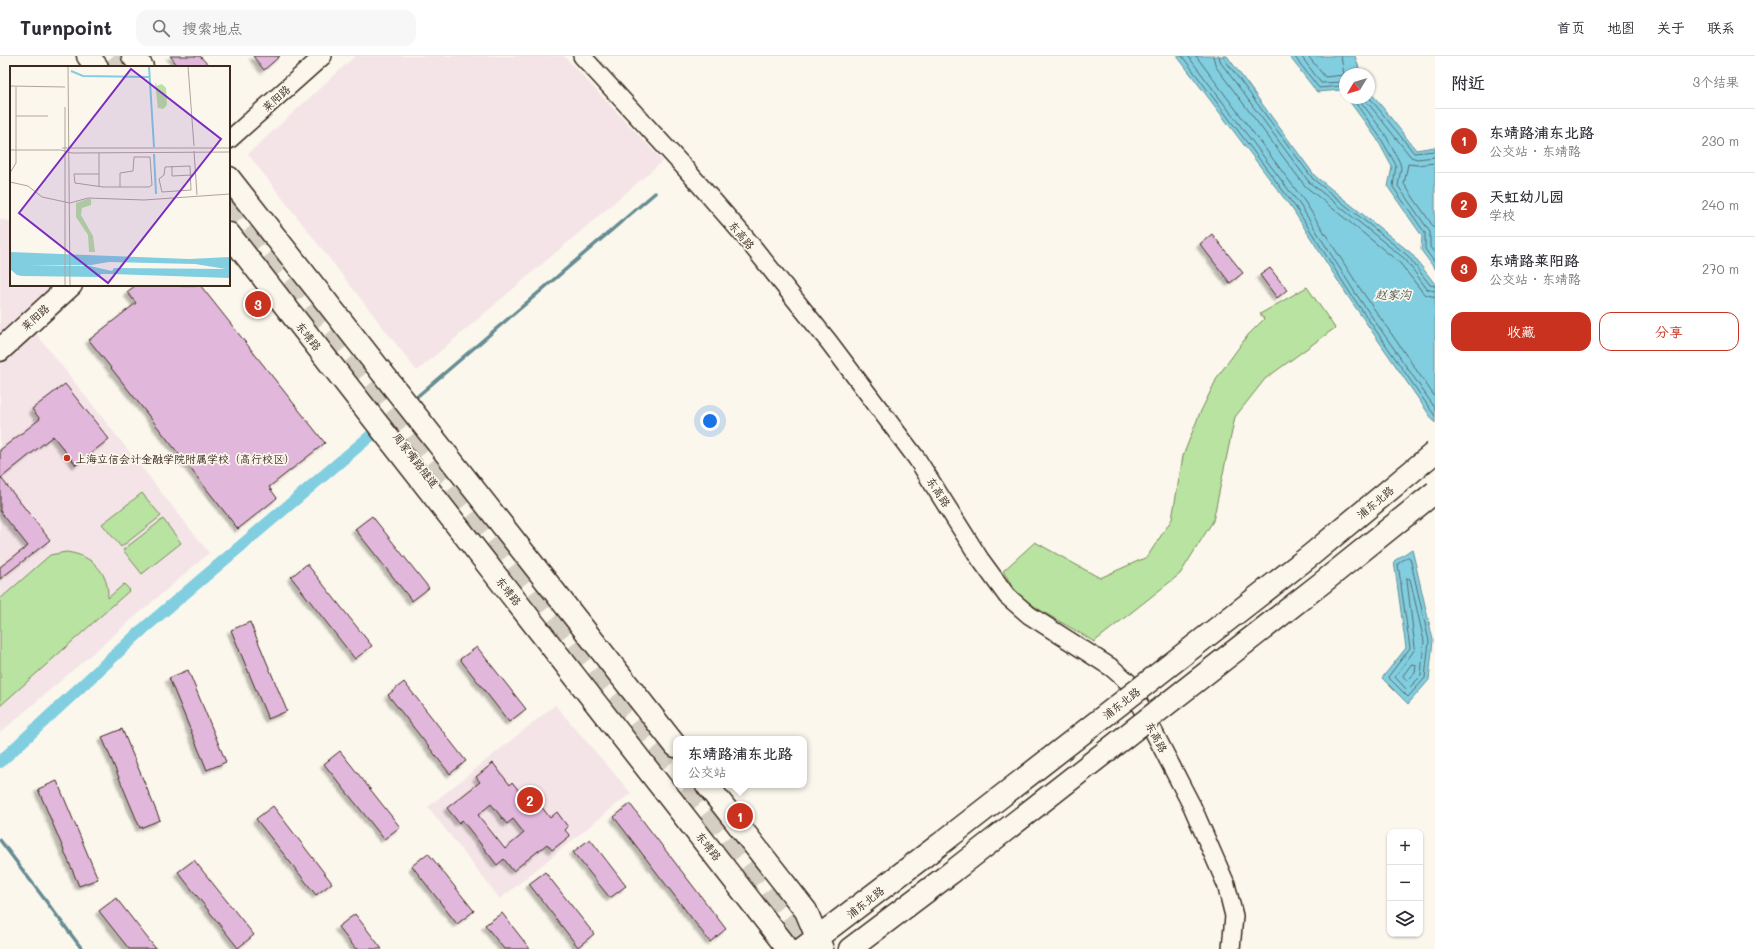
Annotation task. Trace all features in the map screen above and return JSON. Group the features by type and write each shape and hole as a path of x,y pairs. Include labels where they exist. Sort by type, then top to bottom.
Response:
{"main road":[{"path":"88,56 96,66"},
{"path":"133,56 141,66"},
{"path":"230,179 673,742"},
{"name":"周家嘴路隧道","path":"230,234 376,409 600,692"},
{"name":"东靖路","path":"230,234 788,949"},
{"name":"莱阳路","path":"0,350 69,286"},
{"name":"浦东北路","path":"814,945 939,845 1310,555 1435,452"},
{"path":"850,949 952,872 1323,582 1435,492"},
{"path":"709,788 806,911 814,945"}],"street":[{"name":"莱阳路","path":"230,139 323,56"},
{"name":"东高路","path":"582,56 669,150 740,231 829,342 917,460 980,559 1007,596 1029,614 1112,668 1128,682 1192,806 1226,884 1234,916 1231,949"}],"shaded area":[{"path":"355,56 564,56 663,161 417,371 248,154"},
{"path":"0,220 10,221 10,286 54,286 0,333"},
{"name":"上海立信会计金融学院附属学校（高行校区）","path":"35,332 209,553 0,733 0,364"},
{"path":"555,705 631,793 500,899 428,807"}],"green space":[{"path":"1307,287 1335,328 1265,379 1235,417 1213,521 1180,574 1094,642 1038,609 1021,596 1003,571 1035,542 1100,578 1147,557 1172,519 1183,456 1199,415 1218,376 1248,335 1264,319 1260,314"},
{"path":"142,493 161,516 121,547 102,524"},
{"path":"163,519 181,543 142,574 123,550"},
{"path":"66,552 84,557 97,566 106,580 108,598 124,584 130,590 0,706 0,599 50,555"}],"water":[{"name":"赵家沟","path":"1177,56 1227,56 1315,176 1411,253 1435,284 1435,423 1347,295 1293,210"},
{"path":"1289,56 1355,56 1359,68 1339,68 1339,90 1317,92"},
{"name":"赵家沟","path":"1375,98 1416,150 1435,147 1435,269 1421,250 1422,236 1388,187 1392,167 1377,139 1351,104 1375,104"},
{"path":"1412,549 1433,640 1429,680 1408,704 1382,678 1406,648 1394,561"}],"building":[{"path":"170,56 200,56 209,66 178,66"},
{"path":"253,56 280,56 264,70"},
{"path":"1212,234 1243,273 1230,283 1200,244"},
{"path":"1270,268 1287,290 1277,298 1260,275"},
{"path":"135,286 201,286 325,443 269,487 277,498 238,529 89,340 136,303 127,292"},
{"path":"65,384 109,439 76,465 53,436 1,478 50,540 0,579 0,567 28,546 0,511 0,450 40,419 32,409"},
{"path":"372,516 429,588 412,601 355,529"},
{"path":"307,564 372,646 355,659 291,577"},
{"path":"250,622 287,711 268,719 231,630"},
{"path":"477,647 526,709 509,722 460,659"},
{"path":"188,670 226,762 207,770 169,678"},
{"path":"404,682 466,761 450,774 388,695"},
{"path":"122,729 160,820 140,828 102,737"},
{"path":"340,751 400,827 384,839 324,764"},
{"path":"493,763 510,785 512,782 529,803 535,798 550,818 557,812 568,827 565,830 570,836 552,850 547,844 513,871 504,859 497,865 462,820 459,823 447,808 480,782 476,777","holes":["491,804 507,824 513,819 524,833 505,849 478,815"]},
{"path":"57,781 98,879 79,886 38,789"},
{"path":"630,804 726,929 710,942 614,817"},
{"path":"273,806 332,883 316,895 256,819"},
{"path":"590,839 626,886 610,898 573,852"},
{"path":"428,853 474,911 457,924 412,866"},
{"path":"194,860 254,935 238,948 178,872"},
{"path":"545,872 594,934 578,947 529,884"},
{"path":"116,898 156,949 129,949 99,911"},
{"path":"502,913 530,949 504,949 485,925"},
{"path":"355,914 382,949 356,949 338,927"}],"waterway":[{"path":"413,400 655,193"},
{"name":"周家嘴路隧道","path":"386,423 402,410"},
{"path":"0,762 143,629 375,432"},
{"path":"0,840 82,949"}],"tunnel":[{"path":"113,56 121,66"},
{"path":"230,202 673,766"},
{"path":"690,788 815,949"}],"place":[{"name":"东靖路莱阳路","path":"258,304"},
{"name":"上海立信会计金融学院附属学校（高行校区）","path":"67,458"},
{"name":"天虹幼儿园","path":"530,800"},
{"name":"东靖路浦东北路","path":"740,816"}]}
